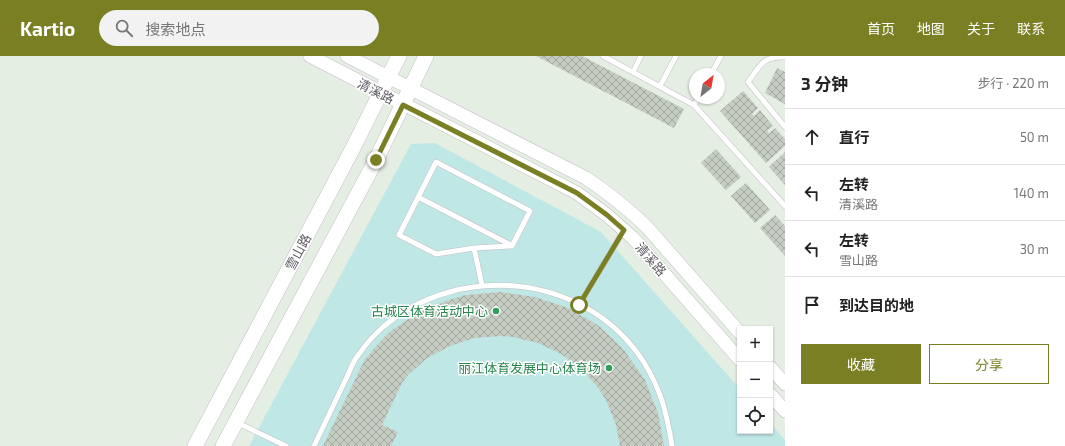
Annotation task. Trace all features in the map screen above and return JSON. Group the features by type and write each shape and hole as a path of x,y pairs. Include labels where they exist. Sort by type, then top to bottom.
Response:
{"main road":[{"name":"雪山路","path":"195,446 353,148 399,56"},
{"name":"雪山路","path":"223,446 376,160 426,56"}],"street":[{"name":"清溪路","path":"310,56 577,193 607,215 624,230 737,357"},
{"name":"清溪路","path":"347,56 586,178 602,189 646,226 737,330"},
{"path":"773,370 785,384"},
{"path":"773,397 785,411"}],"lane":[{"path":"603,56 694,105 785,206"},
{"path":"633,72 641,56"},
{"path":"660,86 676,56"},
{"path":"714,68 721,56"},
{"path":"785,57 764,60 748,82 785,127"},
{"path":"436,162 530,211 512,246 474,248 436,254 399,235 436,162"},
{"path":"418,197 512,246"},
{"path":"579,305 624,230"},
{"path":"474,248 482,285"},
{"path":"314,446 358,355 378,332 397,316 429,298 452,290 482,285 507,285 537,289 554,294 579,305 604,320 618,332 642,360 654,382 666,410 672,446"},
{"path":"236,422 286,446"}],"shaded area":[{"name":"古城区体育活动中心","path":"435,143 601,232 737,386 737,434 773,434 773,426 785,440 785,446 249,446 411,144"}],"building":[{"path":"536,56 582,56 684,109 674,128"},
{"path":"777,68 785,72 785,104 765,93"},
{"path":"743,91 758,108 752,114 754,116 760,110 773,126 767,131 769,133 775,128 785,139 785,146 766,163 720,111"},
{"path":"716,149 741,177 726,190 701,163"},
{"path":"785,152 785,185 769,167"},
{"path":"746,183 770,210 755,223 731,196"},
{"path":"775,215 785,226 785,256 760,228"},
{"name":"丽江体育发展中心体育场","path":"500,292 535,297 568,308 599,326 612,338 624,350 645,380 658,413 664,446 620,446 616,425 606,400 582,369 561,354 538,343 513,337 500,336 474,338 450,346 427,358 408,375 402,383 382,425 398,432 391,446 323,446 365,359 388,333 417,313 449,300 466,295"}],"place":[{"name":"古城区体育活动中心","path":"496,311"},
{"name":"丽江体育发展中心体育场","path":"609,368"}],"route":[{"path":"376,160 403,105 577,193 607,215 624,230 579,305"}]}
